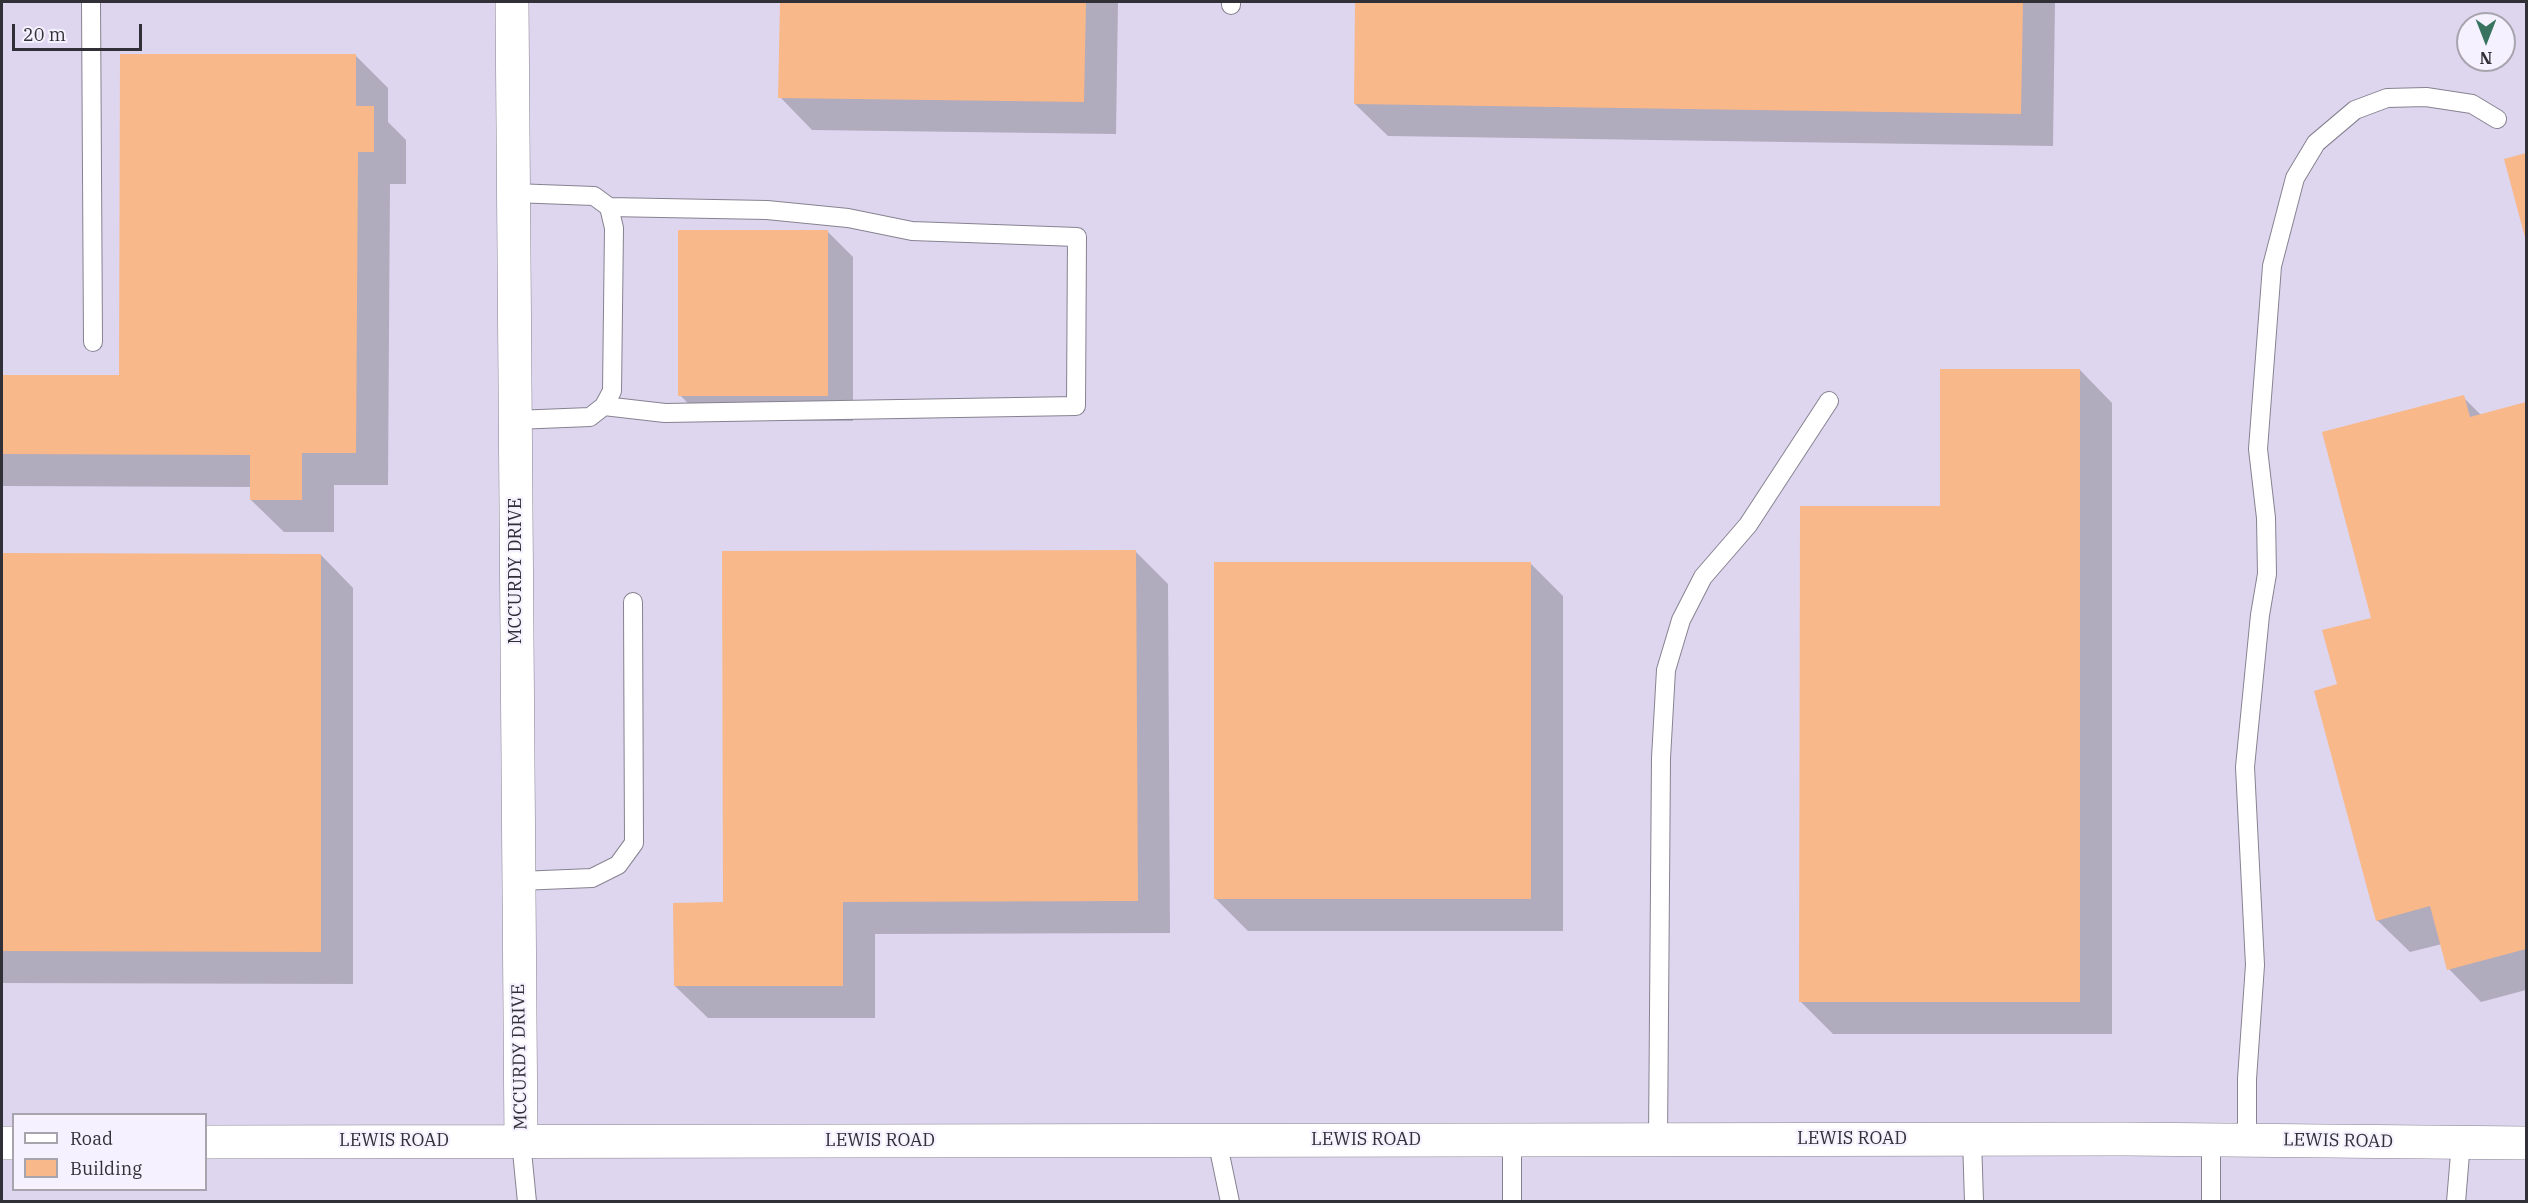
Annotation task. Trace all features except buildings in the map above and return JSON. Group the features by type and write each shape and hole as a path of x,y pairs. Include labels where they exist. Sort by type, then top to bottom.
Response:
{"street":[{"name":"MCCURDY DRIVE","path":"512,2 521,1141"},
{"name":"LEWIS ROAD","path":"207,1142 1972,1139 2526,1143"}],"lane":[{"path":"91,2 93,342"},
{"path":"2247,1140 2247,1079 2255,965 2245,767 2260,615 2267,574 2266,518 2258,449 2272,266 2295,178 2316,142 2355,110 2388,98 2426,97 2472,104 2497,119"},
{"path":"513,193 594,196 609,207 767,210 848,219 912,231 1077,237 1076,406 665,413 604,406"},
{"path":"515,420 590,417 604,406 612,391 614,228 609,207"},
{"path":"1658,1140 1661,758 1666,670 1681,620 1703,577 1749,525 1829,401"},
{"path":"519,881 592,878 618,865 634,843 633,602"},
{"path":"1972,1139 1974,1202"},
{"path":"1218,1140 1230,1202"},
{"path":"1512,1140 1512,1202"},
{"path":"2211,1140 2211,1202"},
{"path":"521,1141 527,1202"},
{"path":"2456,1202 2461,1143"}],"shaded area":[{"path":"2,2 2526,2 2526,1201 2,1201"}]}
